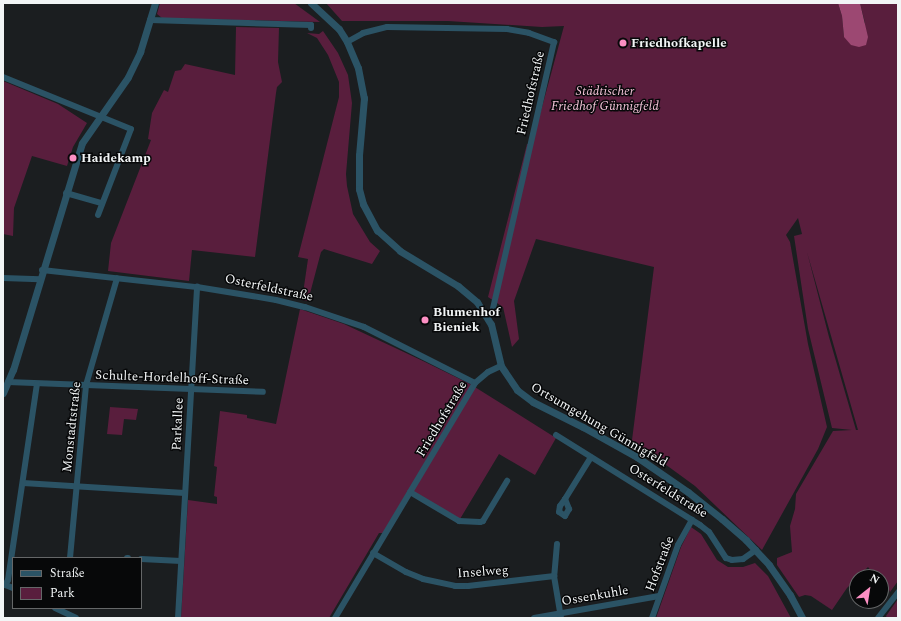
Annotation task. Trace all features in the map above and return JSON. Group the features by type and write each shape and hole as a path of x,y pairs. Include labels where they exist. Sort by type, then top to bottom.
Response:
{"street":[{"path":"3,393 8,382 82,143 128,77 140,52 155,3"},
{"name":"Ortsumgehung Günnigfeld","path":"311,3 339,29 347,42 358,68 362,85 363,115 358,176 363,204 369,218 377,230 400,251 458,286 477,302 491,324 501,366 512,384 524,397 602,437 659,471 722,519 756,550"},
{"path":"150,20 311,25 311,28"},
{"name":"Friedhofstraße","path":"347,42 363,33 387,27 507,29 529,33 554,42 493,308"},
{"path":"3,77 131,129 98,215"},
{"path":"66,193 101,204"},
{"name":"Osterfeldstraße","path":"42,270 197,287 276,300 342,318 364,327 475,384"},
{"path":"3,278 40,279"},
{"name":"Monstadtstraße","path":"70,557 86,385 117,278"},
{"name":"Parkallee","path":"178,618 197,287"},
{"name":"Friedhofstraße","path":"334,618 475,384 488,372 501,366"},
{"name":"Schulte-Hordelhoff-Straße","path":"8,382 262,392"},
{"path":"4,584 8,580 37,384"},
{"name":"Osterfeldstraße","path":"556,435 692,520 708,532 722,553 732,560 743,559 756,550"},
{"path":"565,500 591,457"},
{"path":"410,492 459,521 480,522 483,521 507,481"},
{"path":"22,483 185,493"},
{"name":"Hofstraße","path":"652,618 678,545 692,520"},
{"path":"557,544 554,576 560,616"},
{"path":"756,550 780,580 802,618"},
{"name":"Inselweg","path":"373,553 406,572 420,578 455,586 468,586 554,576"},
{"path":"142,559 181,561"},
{"path":"878,618 898,592"},
{"name":"Ossenkuhle","path":"534,618 560,616 659,596"},
{"path":"62,610 76,618"}],"green space":[{"path":"160,3 294,3 320,22 162,18 157,14"},
{"name":"Städtischer Friedhof Günnigfeld","path":"326,3 838,3 842,16 844,37 865,23 860,3 898,3 898,581 890,592 889,569 870,569 868,567 866,569 849,569 849,586 832,610 811,596 805,595 799,597 777,565 777,558 792,552 790,526 795,509 796,494 833,431 852,430 832,428 808,329 794,236 802,234 798,218 786,235 790,242 808,344 827,427 818,449 762,550 695,486 632,440 654,267 536,239 514,301 519,339 512,347 503,307 488,297 527,144 532,144 564,26 542,27 448,21 342,21","holes":["807,252 858,430 856,430 829,337"]},
{"path":"236,27 279,28 278,62 282,82 277,87 276,93 255,257 192,250 189,281 108,271 111,243 151,140 148,139 152,113 164,90 168,92 175,71 181,70 185,64 235,75"},
{"path":"323,31 338,53 348,75 352,103 346,174 353,214 370,242 380,251 372,264 324,249 321,252 308,301 302,300 308,259 298,257 339,97 339,82 328,55 317,38 307,33 319,34"},
{"path":"3,81 58,104 87,123 73,147 67,166 32,156 14,208 13,236 3,234"},
{"path":"300,309 344,324 470,384 556,438 535,475 499,454 460,519 409,489 383,533 379,533 329,618 181,618 188,500 217,504 217,497 214,496 217,467 214,466 220,411 247,415 247,418 276,424"},
{"path":"110,407 138,409 136,420 124,419 122,435 107,434"},
{"path":"691,527 701,534 717,560 728,567 743,567 755,563 768,576 791,618 656,618 681,547"},
{"path":"898,599 898,618 887,618 886,616"}],"shaded area":[{"path":"838,3 860,3 868,37 866,45 859,47 851,45 844,37 842,16"}],"place":[{"name":"Friedhofkapelle","path":"623,43"},
{"name":"Haidekamp","path":"73,158"},
{"name":"Blumenhof Bieniek","path":"425,320"}]}
